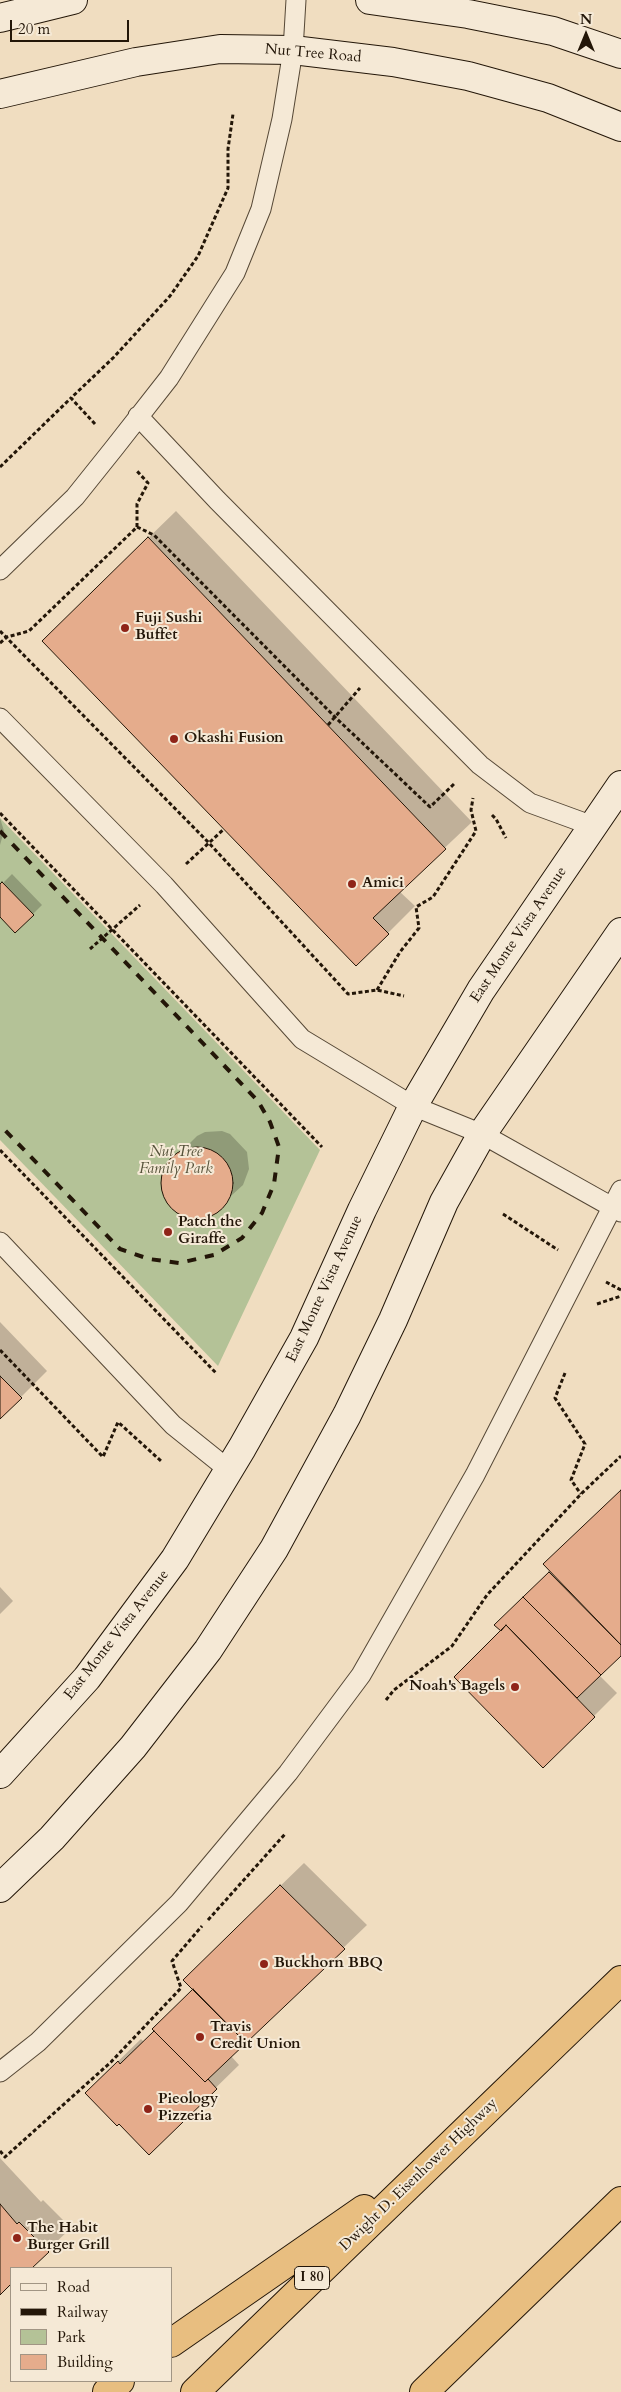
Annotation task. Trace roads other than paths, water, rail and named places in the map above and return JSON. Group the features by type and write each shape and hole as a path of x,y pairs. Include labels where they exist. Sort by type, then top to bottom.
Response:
{"highway":[{"name":"Dwight D. Eisenhower Highway","path":"195,2392 621,1980"},
{"path":"172,2342 429,2164"},
{"path":"424,2392 621,2201"},
{"path":"107,2392 119,2382"}],"main road":[{"path":"0,18 73,0"},
{"path":"370,0 468,14 552,31 621,54"},
{"name":"Nut Tree Road","path":"0,94 136,62 210,50 293,50 393,62 468,76 548,98 621,127"},
{"name":"East Monte Vista Avenue","path":"0,1774 93,1670 176,1559 304,1338 362,1210 413,1106 481,990 621,785"},
{"path":"0,1888 52,1838 133,1747 208,1650 274,1549 348,1416 393,1320 444,1202 482,1134 621,932"}],"lane":[{"path":"0,570 75,497 169,378 235,273 261,209 282,118 293,50 296,0"},
{"path":"138,416 231,514 480,765 530,803 593,826"},
{"path":"0,718 164,885 302,1039 413,1106 482,1134 617,1210"},
{"path":"1,2071 38,2042 179,1903 288,1773 361,1675 475,1475 617,1210 621,1190"},
{"path":"0,1242 173,1425 229,1470"}],"railway":[{"path":"0,831 258,1101 270,1122 279,1147 274,1184 262,1213 242,1238 214,1255 179,1263 149,1259 120,1249 0,1125"}],"place":[{"name":"Fuji Sushi Buffet","path":"125,628"},
{"name":"Okashi Fusion","path":"174,739"},
{"name":"Amici","path":"352,884"},
{"name":"Patch the Giraffe","path":"168,1232"},
{"name":"Noah's Bagels","path":"515,1687"},
{"name":"Buckhorn BBQ","path":"264,1964"},
{"name":"Travis Credit Union","path":"200,2037"},
{"name":"Pieology Pizzeria","path":"148,2109"},
{"name":"The Habit Burger Grill","path":"17,2238"}],"park label":[{"name":"Nut Tree Family Park","path":"176,1162"}]}
